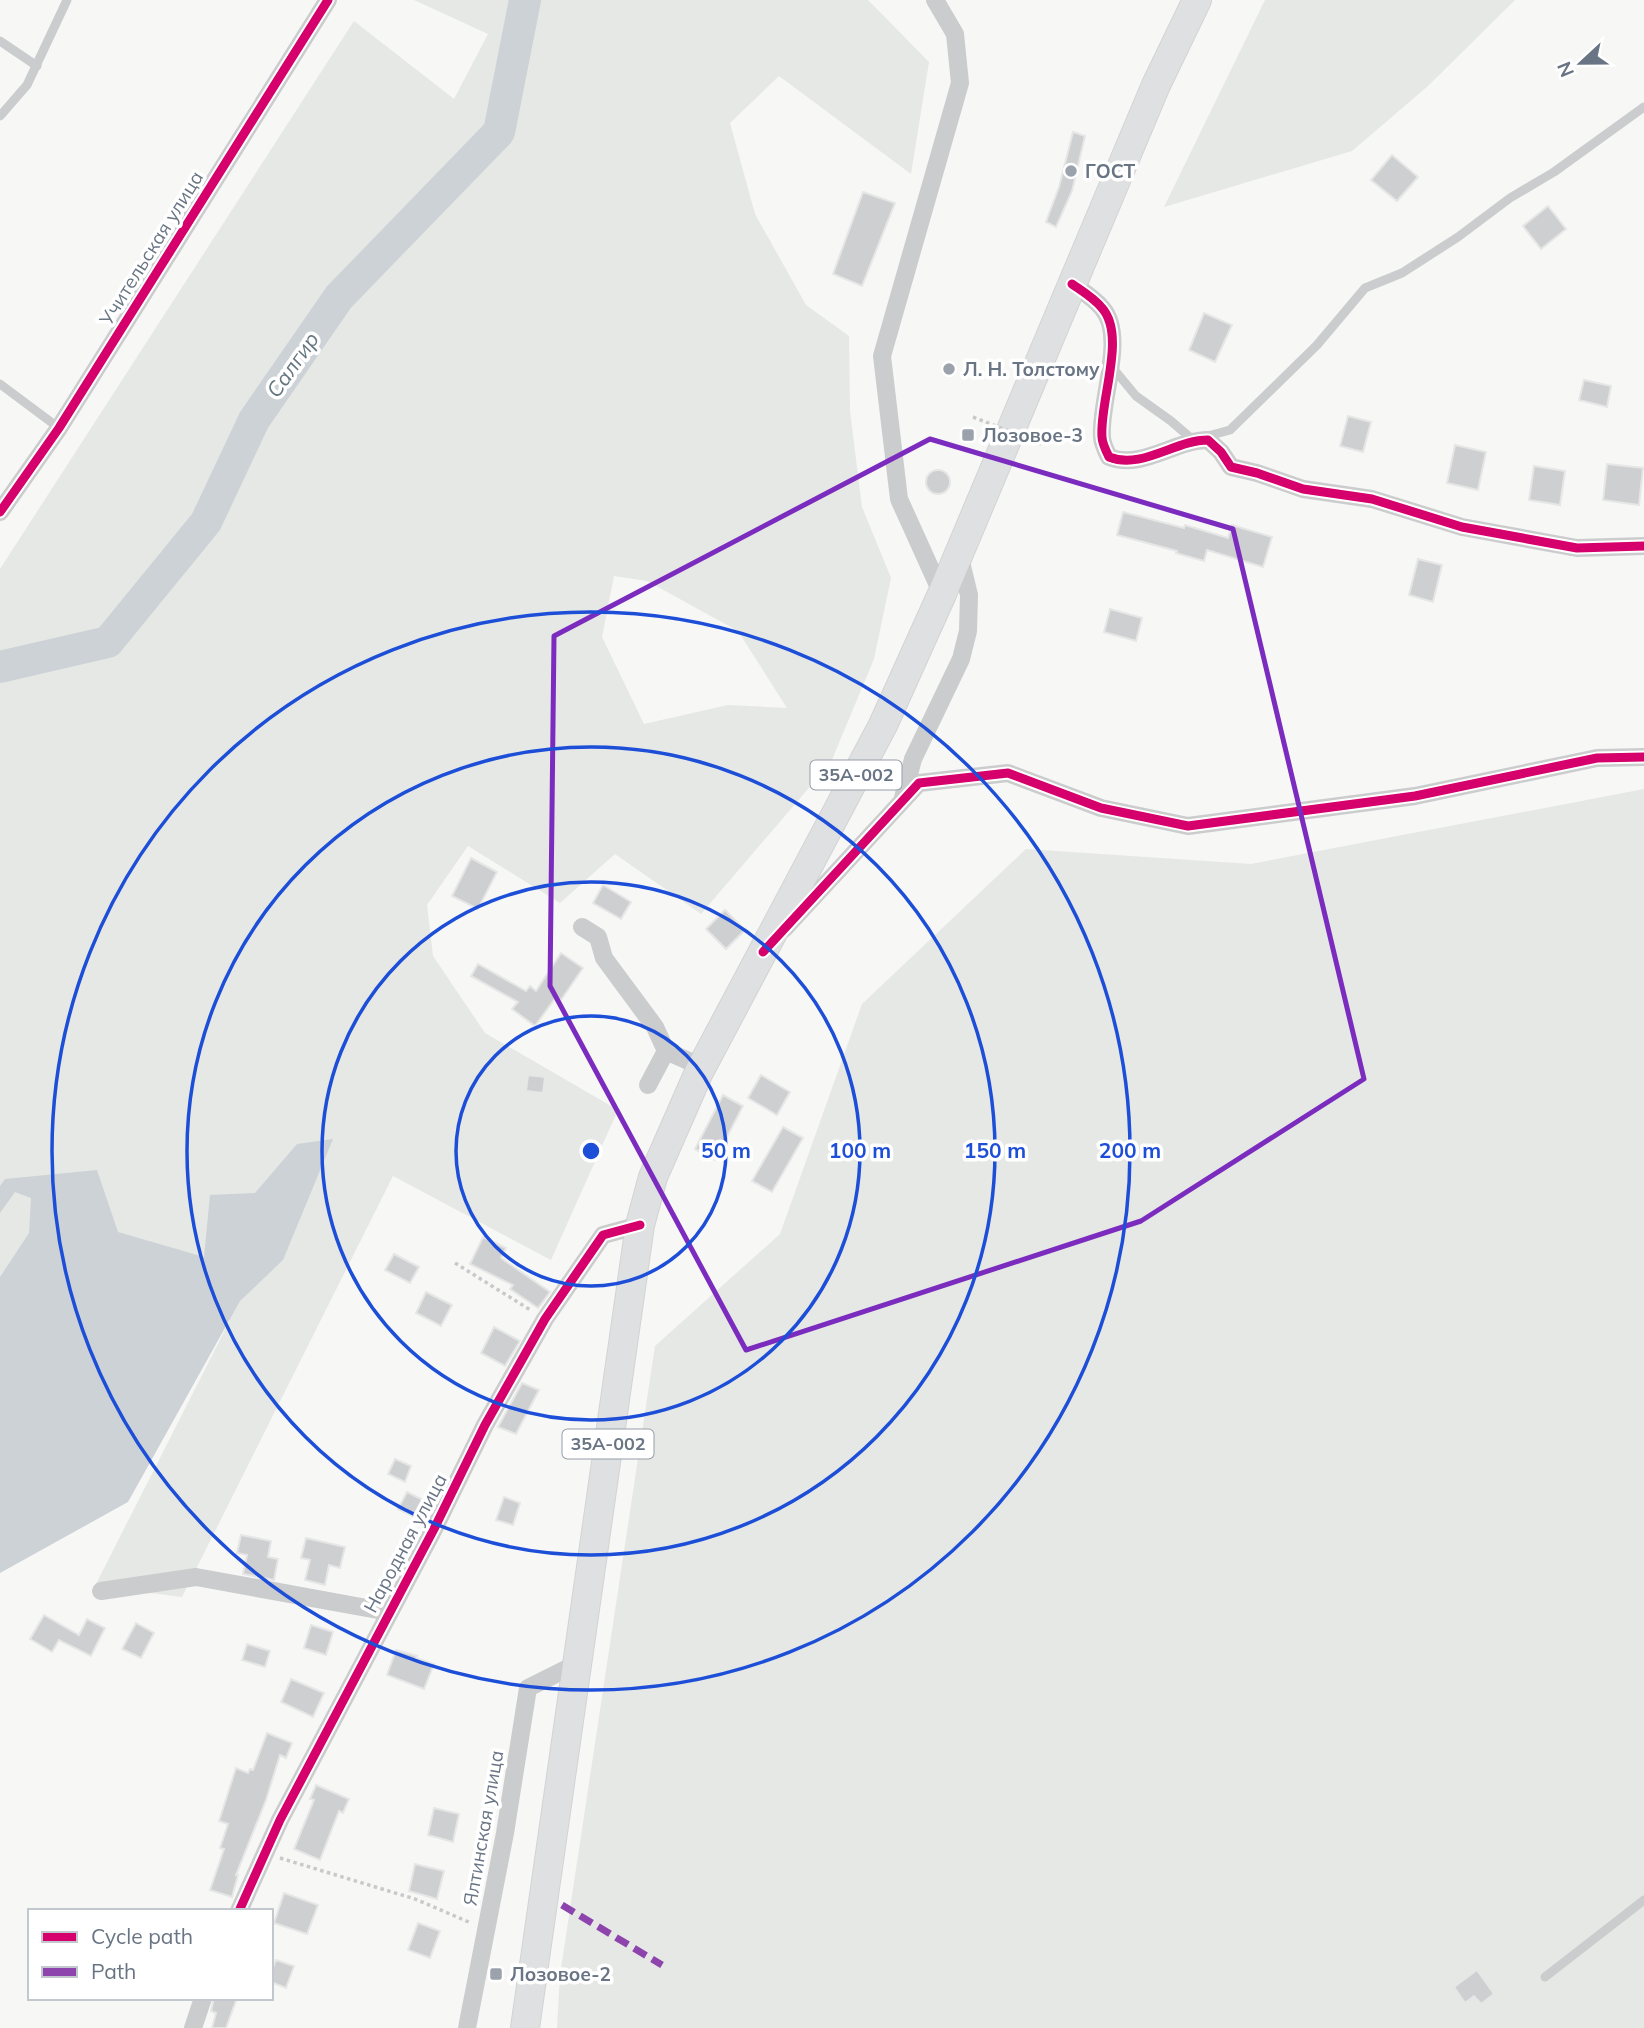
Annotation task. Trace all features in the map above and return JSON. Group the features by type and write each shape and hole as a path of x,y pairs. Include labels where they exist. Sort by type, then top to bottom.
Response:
{"main road":[{"name":"35А-002","path":"525,2028 640,1224 653,1177 702,1067 883,725 942,594 1156,85 1197,0"}],"street":[{"name":"Учительская улица","path":"0,512 59,428 328,0"},
{"path":"935,0 955,34 960,82 882,356 900,499 942,594"},
{"path":"1072,284 1104,309 1109,322 1113,352 1101,439 1109,457 1121,462 1193,440 1208,440 1221,452 1231,467 1303,489 1372,499 1462,527 1577,548 1644,546"},
{"path":"902,801 913,760 961,659 968,631 969,595 959,554"},
{"path":"763,952 919,783 1008,773 1101,808 1188,826 1415,796 1597,758 1644,757"},
{"path":"582,927 598,937 604,958 655,1027 666,1051 702,1067"},
{"path":"648,1085 666,1051"},
{"name":"Народная улица","path":"240,1909 280,1820 434,1529 485,1425 545,1319 603,1235 640,1224"},
{"path":"100,1591 196,1577 389,1612"},
{"name":"Ялтинская улица","path":"467,2028 505,1833 528,1688 576,1664"},
{"path":"193,2028 203,2000"}],"lane":[{"path":"0,116 27,85 67,0"},
{"path":"0,41 37,65"},
{"path":"1111,366 1136,396 1193,440 1230,429 1317,345 1365,288 1402,273 1436,251 1510,198 1554,172 1644,107"},
{"path":"0,384 59,428"},
{"path":"1545,1977 1644,1900"}],"path":[{"path":"974,416 1041,444"},
{"path":"455,1263 545,1319"},
{"path":"266,1852 415,1899 486,1928"}],"highlighted area":[{"path":"930,439 1233,529 1364,1079 1141,1221 746,1350 550,986 554,636"}],"shaded area":[{"path":"414,0 868,0 929,62 911,174 779,76 730,123 755,214 806,305 849,336 850,411 862,507 891,578 874,659 831,762 701,914 615,854 560,903 468,846 427,905 433,956 485,1033 618,1110 551,1260 393,1176 182,1597 95,1586 230,1320 107,1275 0,1432 0,569 354,21 454,99 488,34","holes":["614,576 647,581 738,631 787,708 728,705 644,724 602,637"]},
{"path":"1265,0 1515,0 1428,86 1352,151 1164,207"},
{"path":"1644,789 1644,2028 557,2028 560,1975 655,1346 780,1234 862,1004 1026,849 1251,864"},
{"path":"333,1139 283,1260 240,1301 128,1502 0,1573 0,1277 29,1233 31,1198 15,1192 0,1213 0,1186 5,1179 97,1170 118,1232 204,1257 210,1195 255,1193 297,1144"}],"building":[{"path":"1073,132 1085,136 1072,191 1056,227 1046,222 1059,187"},
{"path":"1392,155 1418,177 1397,201 1371,180"},
{"path":"863,192 895,203 862,286 833,274"},
{"path":"1548,206 1566,229 1541,249 1523,226"},
{"path":"1204,313 1232,325 1215,362 1189,350"},
{"path":"1584,380 1611,386 1607,407 1579,400"},
{"path":"1348,416 1371,422 1363,452 1340,446"},
{"path":"1455,445 1486,452 1478,490 1447,483"},
{"path":"1607,464 1643,468 1639,505 1603,500"},
{"path":"1534,466 1565,471 1560,505 1529,500"},
{"path":"938,470 946,474 950,482 946,490 938,494 930,490 926,482 930,474"},
{"path":"1123,512 1184,528 1185,525 1228,538 1232,525 1272,537 1263,567 1207,550 1204,561 1117,535"},
{"path":"1418,559 1442,565 1433,602 1409,595"},
{"path":"1110,609 1142,618 1136,641 1104,632"},
{"path":"471,858 497,872 478,909 452,896"},
{"path":"603,885 631,902 621,919 593,903"},
{"path":"725,910 745,930 726,949 706,929"},
{"path":"561,953 583,968 561,1000 556,997 535,1026 512,1009 518,1002 471,976 478,964 526,991 530,986 536,991"},
{"path":"528,1075 545,1077 543,1093 526,1091"},
{"path":"761,1075 790,1092 777,1115 748,1098"},
{"path":"723,1095 743,1106 715,1160 695,1149"},
{"path":"783,1127 803,1138 772,1192 752,1181"},
{"path":"483,1237 506,1248 501,1258 550,1292 538,1308 510,1289 513,1285 470,1264"},
{"path":"394,1254 419,1267 410,1283 385,1270"},
{"path":"426,1292 452,1305 441,1326 416,1313"},
{"path":"494,1327 520,1341 505,1366 481,1353"},
{"path":"522,1383 539,1390 516,1434 498,1427"},
{"path":"395,1459 411,1466 405,1482 388,1474"},
{"path":"407,1492 427,1502 419,1519 398,1509"},
{"path":"504,1497 520,1503 513,1525 496,1520"},
{"path":"241,1535 271,1541 268,1557 278,1559 274,1580 243,1574 247,1555 237,1553"},
{"path":"306,1538 345,1547 340,1568 329,1565 325,1585 305,1580 310,1560 301,1558"},
{"path":"44,1615 79,1635 87,1619 105,1628 91,1656 59,1640 52,1652 30,1639"},
{"path":"136,1623 154,1633 141,1658 122,1649"},
{"path":"311,1625 333,1632 326,1655 304,1648"},
{"path":"247,1644 270,1651 265,1667 242,1660"},
{"path":"396,1650 434,1664 424,1689 387,1675"},
{"path":"291,1679 324,1693 313,1717 281,1702"},
{"path":"267,1733 292,1743 286,1758 280,1755 266,1800 236,1875 232,1897 210,1890 224,1849 220,1848 228,1824 219,1821 236,1768 248,1773 250,1769 253,1770"},
{"path":"316,1785 349,1799 343,1813 339,1811 320,1860 294,1849 314,1800 310,1799"},
{"path":"434,1808 459,1814 453,1842 428,1835"},
{"path":"415,1864 444,1871 437,1899 409,1891"},
{"path":"284,1893 318,1905 307,1934 274,1923"},
{"path":"418,1923 440,1931 430,1958 408,1950"},
{"path":"276,1960 294,1966 286,1988 273,1983"},
{"path":"1477,1970 1494,1994 1481,2004 1474,1996 1465,2003 1454,1987"},
{"path":"214,2000 236,2000 226,2028 212,2028 216,2013 211,2011"}],"waterway":[{"name":"Салгир","path":"0,667 108,642 206,522 254,420 339,297 499,132 525,0"}],"marked path":[{"path":"562,1905 662,1965"}],"cycle path":[{"path":"0,512 59,428 328,0"},
{"path":"1072,284 1099,304 1109,320 1112,352 1102,423 1103,444 1109,457 1134,460 1183,444 1208,440 1221,452 1231,467 1303,489 1372,499 1462,527 1577,548 1644,546"},
{"path":"763,952 919,783 1008,773 1101,808 1188,826 1415,796 1597,758 1644,757"},
{"path":"240,1909 280,1820 434,1529 485,1425 545,1319 603,1235 640,1225"}],"place":[{"name":"ГОСТ","path":"1071,171"},
{"name":"Л. Н. Толстому","path":"949,369"},
{"name":"Лозовое-3","path":"968,435"},
{"name":"Лозовое-2","path":"496,1974"}]}
